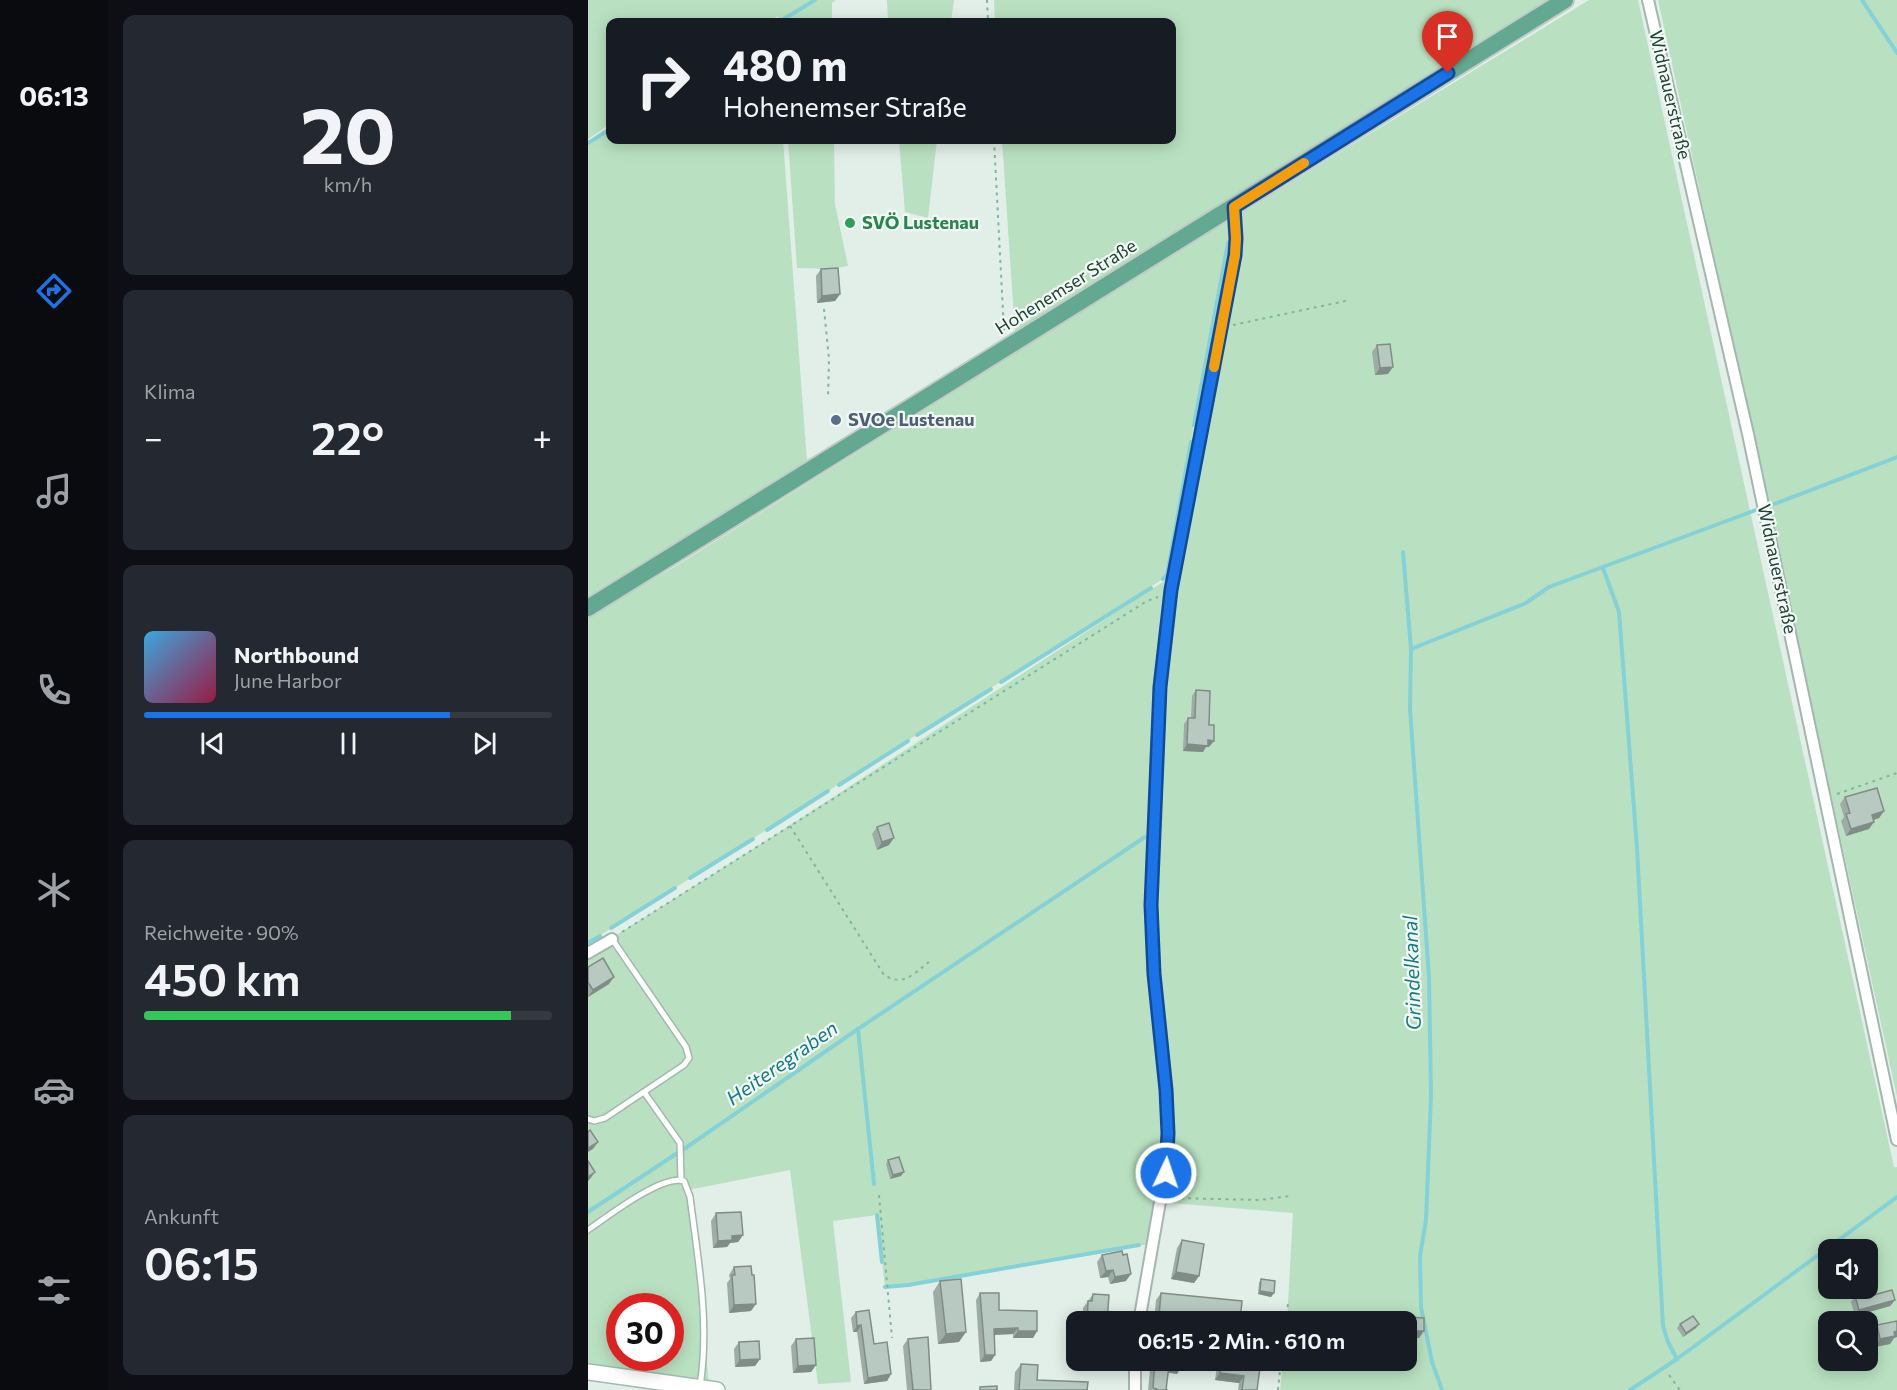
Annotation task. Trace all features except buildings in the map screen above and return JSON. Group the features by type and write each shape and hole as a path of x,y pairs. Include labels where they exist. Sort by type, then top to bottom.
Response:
{"main road":[{"name":"Hohenemser Straße","path":"588,608 1565,0"}],"street":[{"name":"Widnauerstraße","path":"1648,0 1748,434 1897,1140"},
{"path":"1141,1311 1166,1173 1168,1133 1167,1101 1154,974 1151,905 1160,687 1171,590 1235,255 1234,207"},
{"path":"588,952 612,939"},
{"path":"1135,1371 1135,1390"},
{"path":"588,1372 717,1390"}],"lane":[{"path":"588,1119 594,1121 605,1118 684,1065 689,1058 686,1047 612,939"},
{"path":"644,1092 680,1143 681,1180"},
{"path":"588,1230 620,1207 665,1182 678,1179 684,1181 690,1197 705,1316 704,1363 691,1388"}],"path":[{"path":"987,0 988,18"},
{"path":"994,144 1005,348"},
{"path":"1221,326 1244,324 1350,300"},
{"path":"824,309 829,359 828,397"},
{"path":"612,939 1147,601 1171,590"},
{"path":"1826,799 1897,773"},
{"path":"790,826 884,975 899,981 908,978 929,963"},
{"path":"879,1195 892,1338"},
{"path":"1161,1198 1260,1200 1290,1196"},
{"path":"1287,1311 1288,1304"},
{"path":"1278,1390 1280,1371"},
{"path":"1669,1375 1680,1390"}],"green space":[{"path":"588,0 836,0 832,3 832,18 778,18 778,16 775,18 606,18 606,127 588,139"},
{"path":"887,0 954,0 952,18 888,18"},
{"path":"994,0 1556,0 1015,332 1002,144 1176,144 1176,18 995,18"},
{"path":"1589,0 1638,0 1894,1167 1897,1167 1897,1390 1280,1390 1282,1371 1417,1371 1417,1311 1288,1311 1293,1213 1158,1202 1148,1245 885,1287 877,1215 833,1221 851,1382 818,1384 790,1170 688,1190 709,1383 636,1371 684,1371 684,1293 606,1293 606,1366 588,1363 588,953 772,837 1178,572 1215,370 1205,366 1167,575 1163,579 588,943 588,616 671,569 1211,231"},
{"path":"1658,0 1897,0 1897,1097"},
{"path":"606,132 606,144 783,144 807,461 588,603 588,143"},
{"path":"788,144 834,144 835,204 848,266 830,269 797,268"},
{"path":"899,144 937,144 928,218 905,212"}],"waterway":[{"name":"Heiteregraben","path":"786,18 815,0"},
{"path":"1862,0 1897,53"},
{"name":"Heiteregraben","path":"588,143 606,132"},
{"path":"1194,425 1228,243"},
{"path":"1163,579 1167,575 1191,442"},
{"path":"1769,506 1897,457"},
{"path":"1411,649 1526,603 1549,587 1756,510"},
{"name":"Grindelkanal","path":"1403,552 1411,649 1410,709 1429,977 1431,1096 1426,1220 1420,1256 1421,1307 1432,1362 1442,1390"},
{"path":"1603,568 1619,612 1637,848 1663,1326 1677,1359"},
{"path":"1001,682 1151,588"},
{"path":"917,735 991,689"},
{"path":"839,785 908,741"},
{"path":"767,830 828,791"},
{"path":"858,1029 1145,837"},
{"path":"690,878 753,839"},
{"path":"611,928 675,888"},
{"path":"588,943 600,936"},
{"name":"Heiteregraben","path":"684,1149 858,1029 874,1184"},
{"name":"Heiteregraben","path":"588,1212 679,1152"},
{"path":"1630,1390 1677,1359 1897,1197"},
{"path":"877,1215 882,1262"},
{"path":"885,1287 1139,1245"}],"slow traffic":[{"path":"1214,367 1235,255 1234,207 1304,163"}],"place":[{"name":"SVÖ Lustenau","path":"850,223"},
{"name":"SVOe Lustenau","path":"836,420"}],"route":[{"path":"1166,1173 1168,1133 1166,1090 1154,974 1151,905 1160,687 1171,590 1235,255 1234,207 1448,73"}]}
